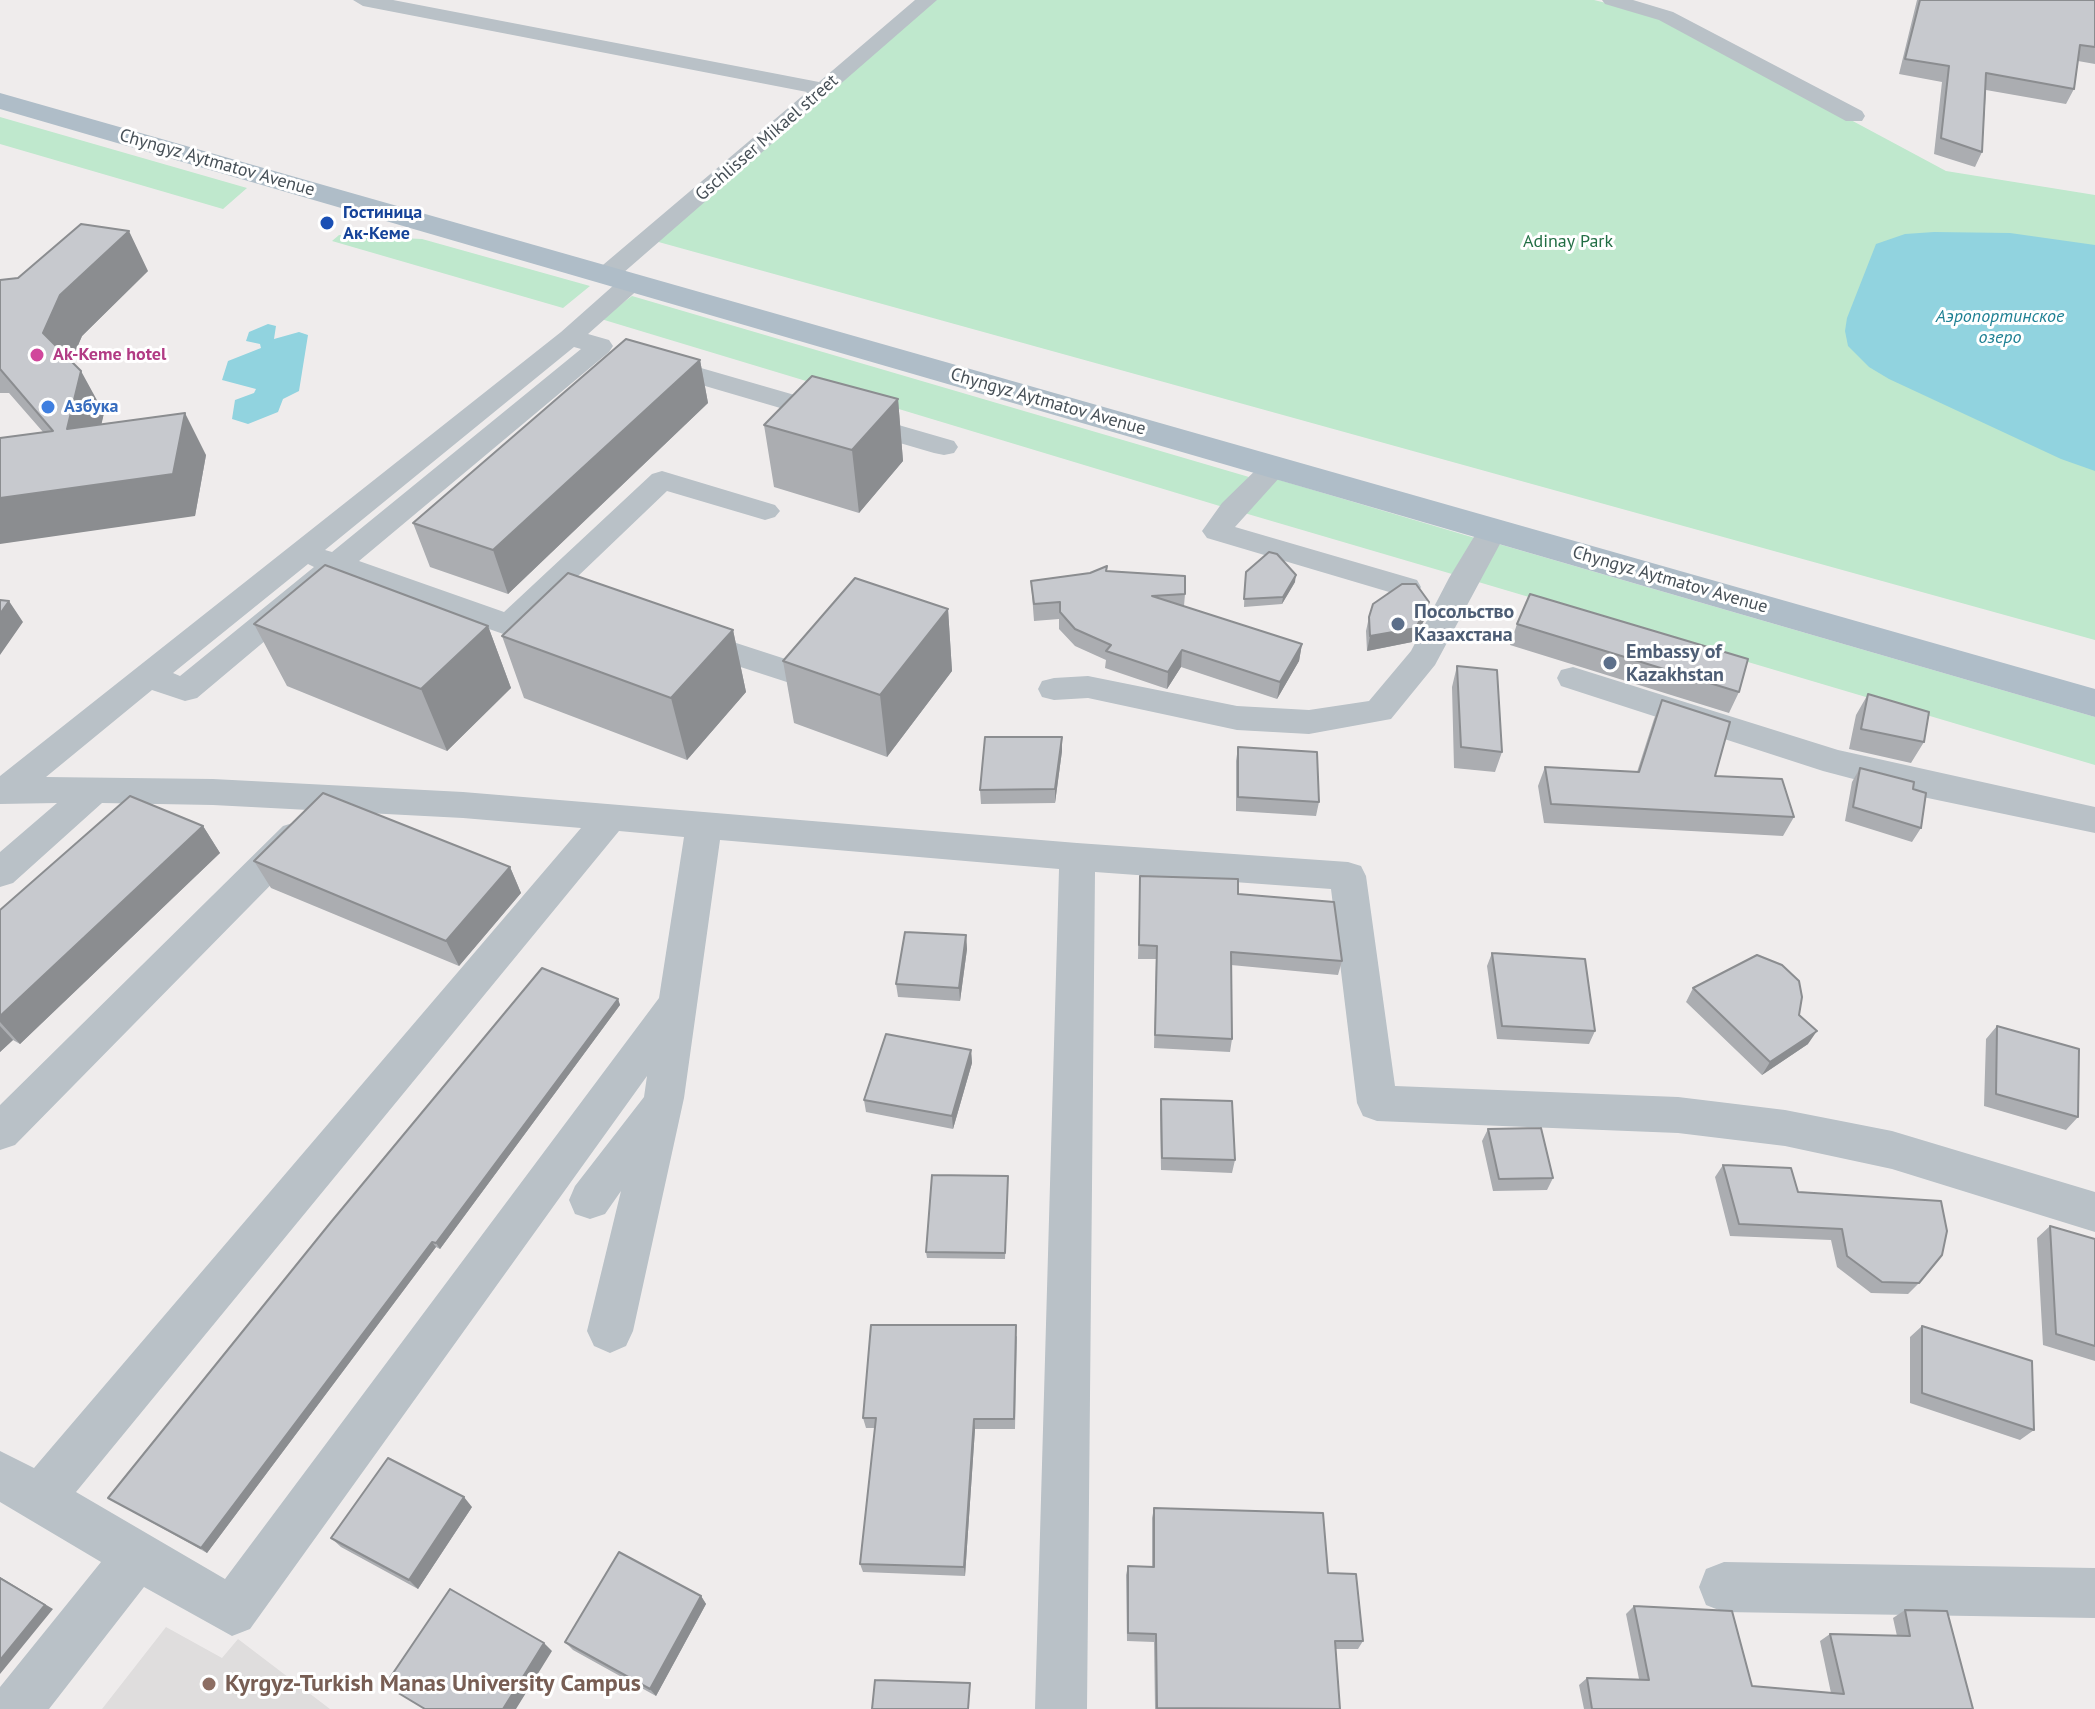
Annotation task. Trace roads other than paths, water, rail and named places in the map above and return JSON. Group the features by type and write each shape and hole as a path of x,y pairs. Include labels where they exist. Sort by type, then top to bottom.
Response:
{"main road":[{"name":"Chyngyz Aytmatov Avenue","path":"0,101 2095,703"}],"street":[{"path":"363,0 824,89"},
{"name":"Gschlisser Mikael street","path":"3,791 570,337 619,279 824,89 927,0"},
{"path":"1612,0 1666,16 1854,116"},
{"path":"570,337 944,447"},
{"path":"149,677 185,690 600,346"},
{"path":"1275,467 1232,509 1217,531 1406,587"},
{"path":"509,625 662,480 765,511"},
{"path":"1054,689 1088,687 1237,718 1309,722 1379,711 1424,657 1493,529"},
{"path":"302,552 509,625 584,603"},
{"path":"660,628 796,674"},
{"path":"1573,678 1835,762 1933,787 2095,820"},
{"path":"0,873 97,788"},
{"path":"3,791 97,788 333,798 612,816 1077,857 1348,876 1377,1103 1678,1115 1785,1128 1892,1150 2095,1212"},
{"path":"0,1132 333,798"},
{"path":"612,816 20,1486 232,1611 679,1001"},
{"path":"610,1331 664,1098 704,825"},
{"path":"1061,1709 1077,857"},
{"path":"590,1200 664,1098"},
{"path":"16,1709 138,1555"},
{"path":"1724,1587 2095,1593"}],"water":[{"name":"Аэропортинское озеро","path":"2010,233 2095,245 2095,471 2061,459 1889,379 1869,367 1848,346 1845,331 1847,318 1876,244 1905,234"},
{"path":"268,324 276,326 274,339 299,332 308,335 299,391 283,399 278,412 248,424 232,419 235,400 254,393 256,389 222,380 228,361 261,348 260,344 246,341 249,332"}],"place":[{"name":"Гостиница Ак-Кеме","path":"327,223"},
{"name":"Ak-Keme hotel","path":"37,355"},
{"name":"Азбука","path":"48,407"},
{"name":"Посольство Казахстана","path":"1398,624"},
{"name":"Embassy of Kazakhstan","path":"1610,663"},
{"name":"Kyrgyz-Turkish Manas University Campus","path":"209,1684"}],"park label":[{"name":"Adinay Park","path":"1568,242"}]}
